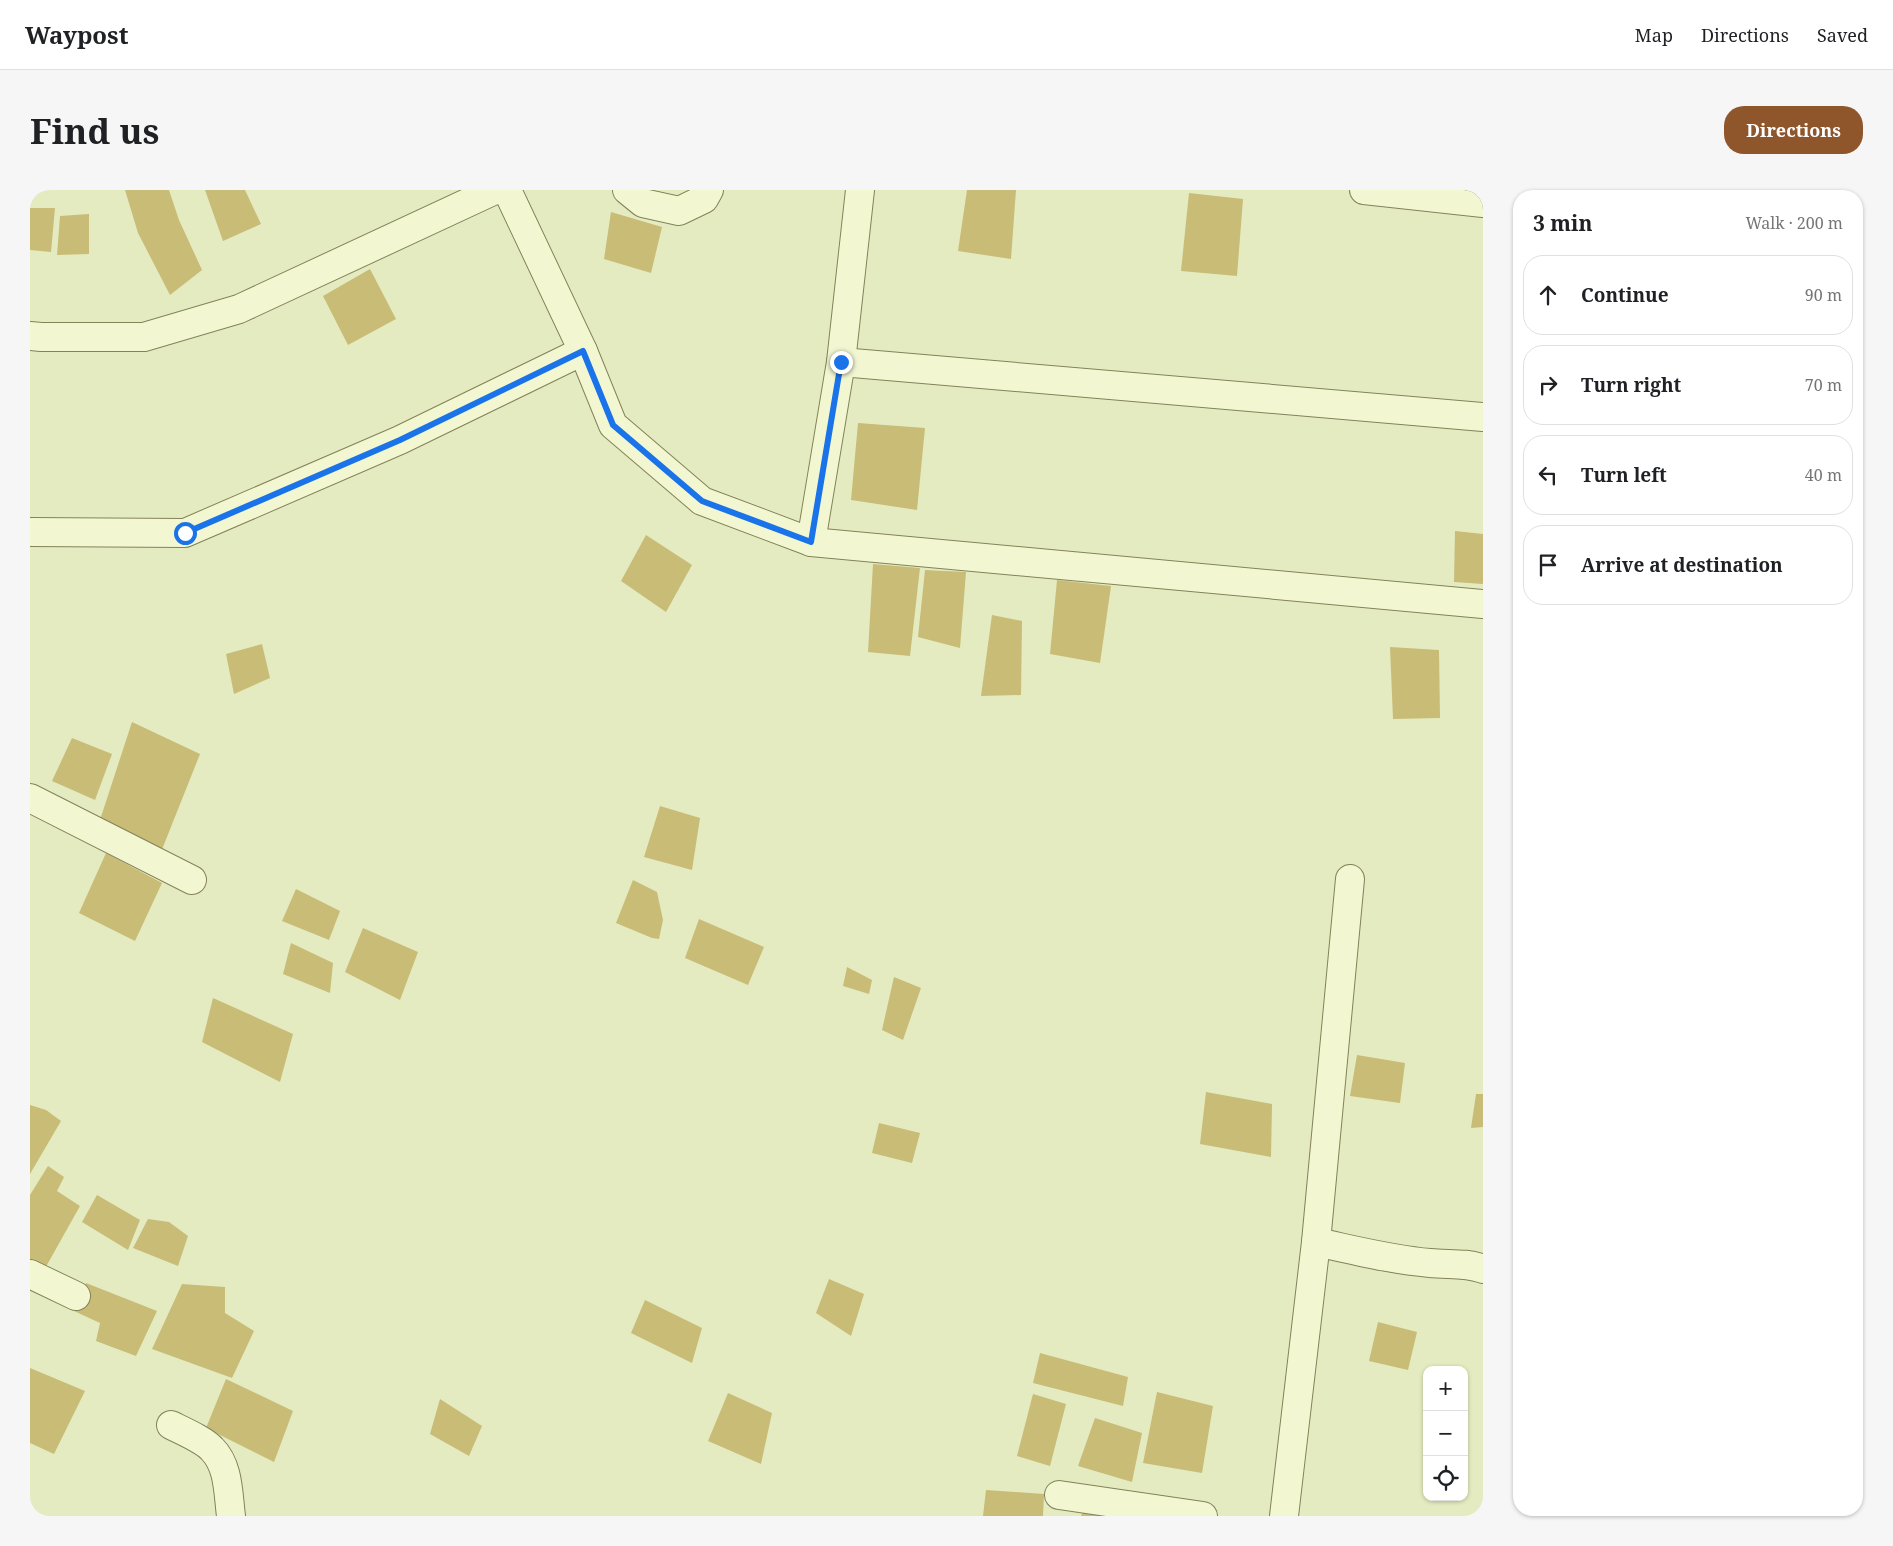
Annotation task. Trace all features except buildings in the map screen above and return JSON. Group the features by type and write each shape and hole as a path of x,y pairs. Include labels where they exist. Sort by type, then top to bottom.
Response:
{"street":[{"path":"30,336 144,337 239,309 495,190"},
{"path":"508,190 583,351 613,425 702,501 811,542 1483,604"},
{"path":"627,190 643,202 679,212 704,199 709,190"},
{"path":"811,542 841,362 860,190"},
{"path":"1364,190 1483,203"},
{"path":"30,532 185,533 400,440 583,351"},
{"path":"841,362 1483,417"},
{"path":"30,798 192,880"},
{"path":"1284,1516 1316,1242 1350,879"},
{"path":"1316,1242 1385,1257 1430,1263 1472,1264 1483,1269"},
{"path":"30,1274 76,1296"},
{"path":"171,1425 211,1447 220,1458 227,1476 231,1516"},
{"path":"1059,1495 1204,1516"}],"route":[{"path":"185,533 400,440 583,351 613,425 702,501 811,542 841,362"}]}
